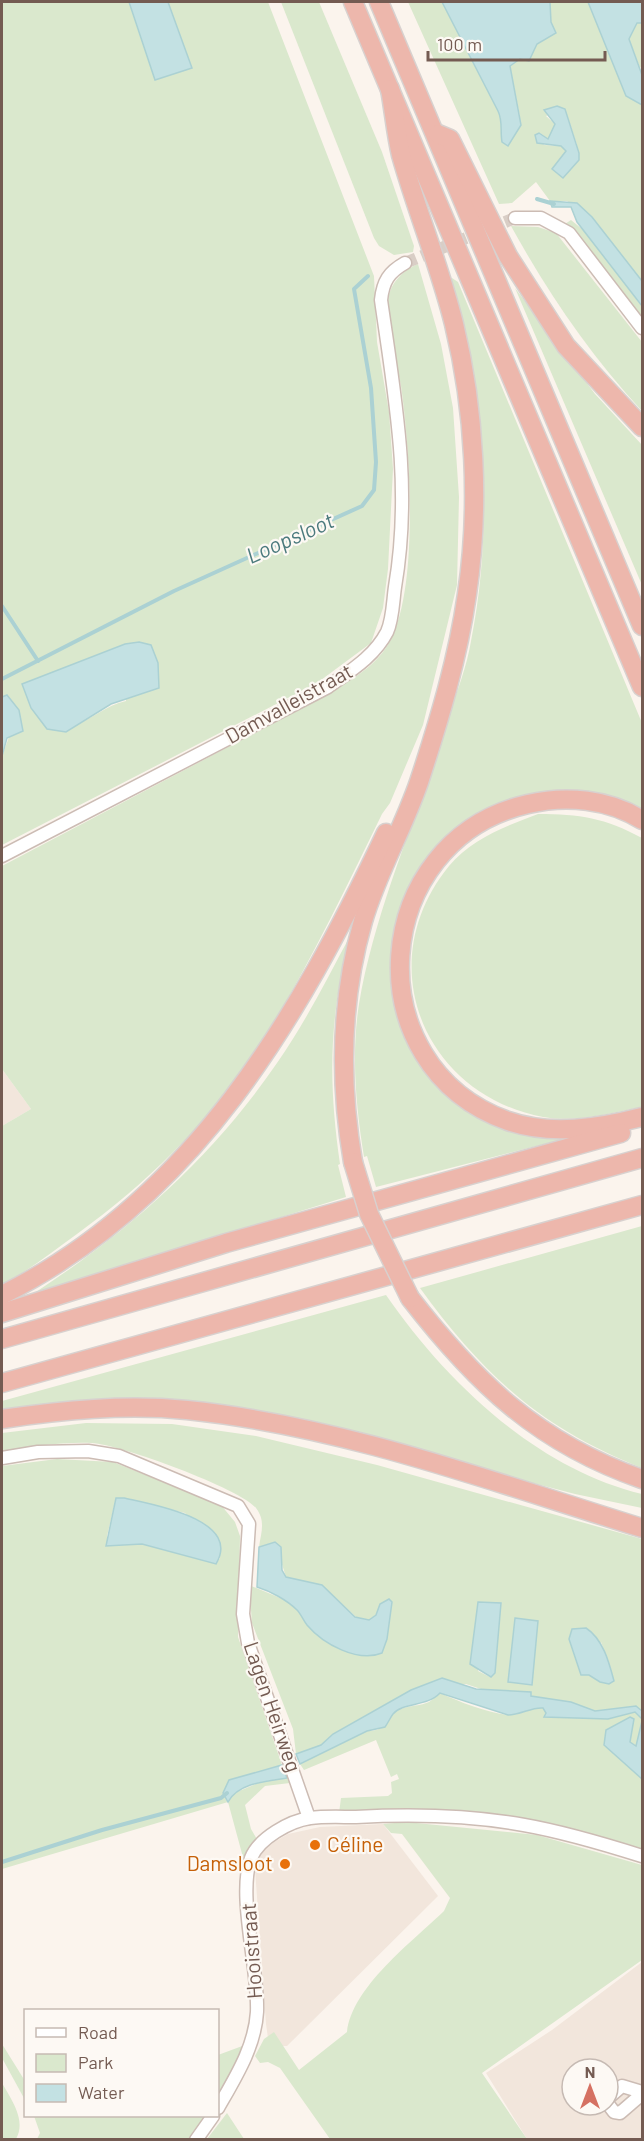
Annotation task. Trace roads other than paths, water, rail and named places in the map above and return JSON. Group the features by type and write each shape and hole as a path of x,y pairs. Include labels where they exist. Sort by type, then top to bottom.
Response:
{"highway":[{"path":"353,2 642,687"},
{"path":"379,2 642,627"},
{"path":"390,89 402,156 454,325 471,441 474,487 467,593 451,673 419,780 363,920 352,969 343,1048 342,1088 353,1162 369,1214 410,1298 450,1349 502,1401 538,1428 572,1448 642,1479"},
{"path":"434,132 450,139 508,256 566,346 642,427"},
{"path":"2,1295 67,1256 133,1206 202,1138 252,1075 297,1004 354,900 425,756"},
{"path":"642,820 609,805 565,799 514,807 490,817 456,840 420,883 405,918 398,967 407,1019 423,1051 439,1074 465,1098 507,1121 532,1127 571,1129 601,1126 642,1117"},
{"path":"2,1313 226,1243 642,1127"},
{"path":"2,1339 642,1158"},
{"path":"2,1383 642,1205"},
{"path":"2,1419 65,1410 133,1408 186,1410 303,1428 572,1505 642,1528"},
{"path":"572,1505 642,1520"}],"street":[{"path":"515,218 541,218 569,233 642,328"},
{"name":"Damvalleistraat","path":"2,856 328,687 363,662 376,649 388,630 399,562 402,503 402,442 381,300 385,280 392,271 405,263"},
{"name":"Lagen Heirweg","path":"2,1458 38,1452 78,1451 119,1456 238,1506 249,1524 243,1614 248,1643 309,1818"},
{"path":"309,1818 411,1816 483,1819 549,1830 642,1857"},
{"name":"Hooistraat","path":"219,2106 248,2049 256,2020 248,1885 252,1856 273,1835 309,1818"},
{"path":"620,2088 622,2086 642,2093 620,2113"},
{"path":"196,2139 212,2117"}],"water":[{"path":"129,2 168,2 192,68 155,80"},
{"path":"442,2 550,2 551,22 556,33 537,44 529,61 520,59 510,66 521,125 508,146 502,142 498,111"},
{"path":"588,2 642,2 642,23 637,23 629,39 642,75 642,105 626,96"},
{"path":"557,106 565,109 579,153 579,160 563,178 552,169 566,151 561,146 537,143 535,135 539,133 548,139 555,124 544,110"},
{"path":"550,201 577,203 592,217 642,281 642,306 577,222 571,207 552,207"},
{"path":"139,642 151,645 158,663 159,688 111,704 66,732 47,729 31,708 22,684 125,644"},
{"path":"7,695 19,710 23,731 7,738 2,756 2,697"},
{"path":"116,1498 172,1510 206,1525 217,1536 221,1548 216,1564 142,1544 106,1546"},
{"path":"275,1542 281,1547 282,1570 286,1577 322,1585 355,1617 369,1620 376,1615 380,1604 389,1599 392,1602 387,1639 382,1653 362,1656 331,1645 307,1625 293,1606 278,1596 257,1587 259,1547"},
{"path":"478,1602 501,1603 495,1673 491,1677 470,1664"},
{"path":"515,1618 538,1621 532,1685 508,1682"},
{"path":"586,1628 597,1638 605,1652 614,1681 609,1684 600,1682 589,1675 581,1675 569,1639 572,1629"},
{"path":"442,1678 476,1689 531,1692 531,1696 571,1702 595,1711 636,1706 642,1711 642,1719 635,1712 608,1719 544,1717 546,1713 543,1708 508,1715 440,1693 429,1700 397,1710 385,1727 367,1731 300,1764 296,1754 321,1745 333,1734 411,1690"},
{"path":"630,1717 634,1719 630,1742 636,1746 642,1721 642,1779 604,1745 606,1730"},
{"path":"282,1765 287,1778 246,1787 228,1802 223,1793 229,1780"}],"waterway":[{"name":"Loopsloot","path":"537,199 554,204"},
{"name":"Loopsloot","path":"2,679 174,591 362,506 374,490 376,462 371,388 354,289 368,276"},
{"path":"2,606 38,661"},
{"name":"Damsloot","path":"2,1862 102,1830 221,1798 227,1793"}],"tunnel":[{"path":"405,263 515,218"}],"place":[{"name":"Céline","path":"315,1845"},
{"name":"Damsloot","path":"285,1864"}]}
